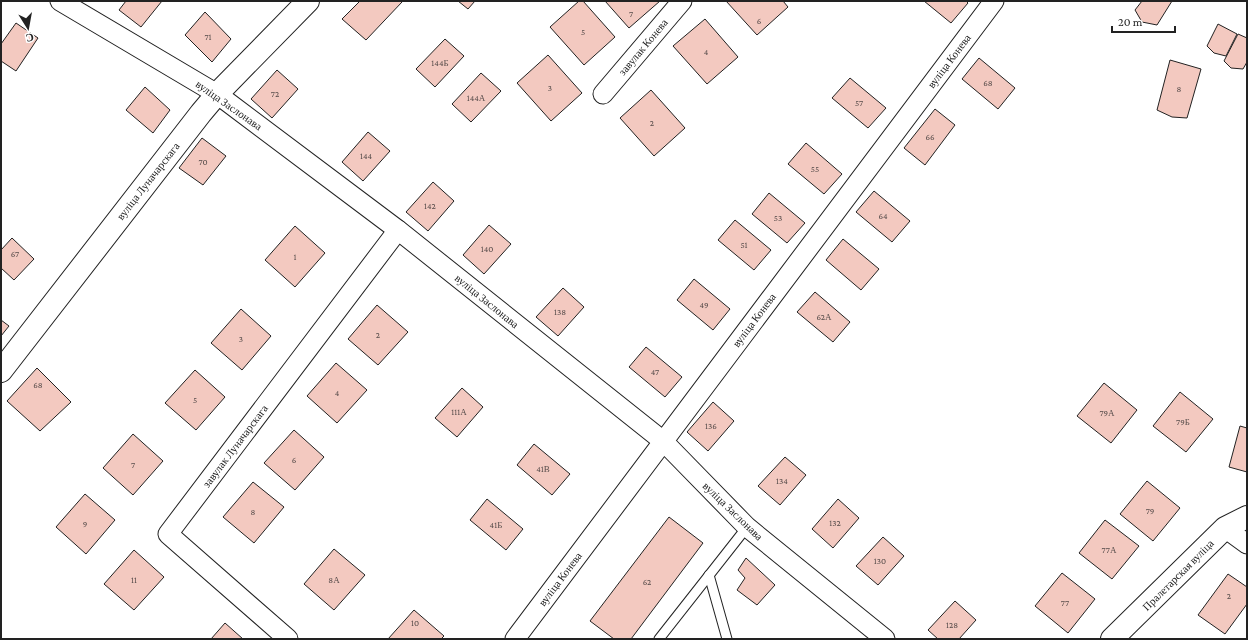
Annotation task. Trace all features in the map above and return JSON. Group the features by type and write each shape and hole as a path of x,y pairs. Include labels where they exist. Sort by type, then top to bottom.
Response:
{"street":[{"name":"вуліца Заслонава","path":"60,1 218,94 398,230 663,441 747,527 885,639"},
{"name":"вуліца Луначарскага","path":"1,371 201,113 308,1"},
{"name":"завулак Конева","path":"604,94 682,1"},
{"name":"вуліца Конева","path":"515,639 994,1"},
{"name":"завулак Луначарскага","path":"288,639 168,534 398,230"},
{"name":"Пралетарская вуліца","path":"1112,639 1225,528 1247,517"},
{"path":"1225,528 1247,544"}],"lane":[{"path":"659,639 747,527"},
{"path":"709,575 727,639"}],"building":[{"path":"126,1 162,1 141,27 119,10"},
{"path":"360,1 402,2 366,40 342,19"},
{"path":"458,1 475,1 468,9"},
{"path":"579,1 583,1 615,37 584,65 550,27"},
{"path":"605,1 660,1 629,28"},
{"path":"726,1 783,1 788,7 757,35"},
{"path":"924,1 966,1 968,3 951,23"},
{"path":"1142,1 1172,1 1157,25 1142,22 1135,10"},
{"path":"205,12 231,39 212,62 185,35"},
{"path":"705,19 738,57 707,84 673,46"},
{"path":"16,23 38,38 16,71 1,61 1,44"},
{"path":"1218,24 1237,34 1226,56 1214,53 1207,46"},
{"path":"1238,34 1247,38 1247,62 1243,69 1231,68 1224,61"},
{"path":"445,39 464,56 435,87 416,69"},
{"path":"548,55 582,93 551,121 517,83"},
{"path":"979,58 1015,88 998,109 962,79"},
{"path":"1170,60 1201,69 1187,118 1172,117 1157,110"},
{"path":"277,70 298,89 272,118 251,99"},
{"path":"481,73 501,91 471,122 452,104"},
{"path":"850,78 886,108 868,128 832,98"},
{"path":"145,87 170,110 153,133 126,110"},
{"path":"651,90 685,128 654,156 620,118"},
{"path":"935,109 955,125 925,165 904,148"},
{"path":"368,132 390,151 363,181 342,162"},
{"path":"202,138 226,156 203,185 179,168"},
{"path":"806,143 842,174 824,194 788,164"},
{"path":"433,182 454,201 428,231 406,212"},
{"path":"874,191 910,221 892,242 856,212"},
{"path":"769,193 805,223 787,243 752,214"},
{"path":"735,220 771,250 754,270 718,240"},
{"path":"489,225 511,244 484,274 463,255"},
{"path":"295,226 325,253 295,287 265,260"},
{"path":"12,238 34,259 14,280 1,268 1,250"},
{"path":"843,239 879,269 861,290 826,260"},
{"path":"694,279 730,309 713,330 677,300"},
{"path":"563,288 584,307 558,336 536,317"},
{"path":"815,292 850,322 833,342 797,312"},
{"path":"377,305 408,332 378,365 348,339"},
{"path":"241,309 271,336 242,370 211,343"},
{"path":"1,320 9,326 1,336"},
{"path":"646,347 682,377 665,397 629,367"},
{"path":"336,363 367,390 337,423 307,396"},
{"path":"37,368 71,402 40,431 7,401"},
{"path":"195,370 225,397 196,430 165,403"},
{"path":"1104,383 1137,410 1111,443 1077,416"},
{"path":"462,388 483,407 457,437 435,418"},
{"path":"1180,392 1213,419 1186,452 1153,426"},
{"path":"713,402 734,421 708,451 687,432"},
{"path":"1240,426 1247,428 1247,472 1229,467"},
{"path":"294,430 324,457 295,490 264,463"},
{"path":"133,434 163,461 133,495 103,468"},
{"path":"534,444 570,474 552,495 517,465"},
{"path":"785,457 806,475 780,505 758,486"},
{"path":"1147,481 1180,508 1153,541 1120,514"},
{"path":"253,482 284,507 254,543 223,517"},
{"path":"85,494 115,520 86,554 56,527"},
{"path":"487,499 523,529 506,550 470,520"},
{"path":"838,499 859,518 833,548 812,529"},
{"path":"669,517 703,543 631,639 614,639 590,621"},
{"path":"1105,520 1139,546 1112,579 1079,553"},
{"path":"883,537 904,556 878,585 856,566"},
{"path":"334,549 365,575 334,610 304,584"},
{"path":"134,550 164,577 134,610 104,584"},
{"path":"746,558 775,585 757,605 737,590 745,578 738,570"},
{"path":"1062,573 1095,599 1068,633 1035,606"},
{"path":"1228,574 1247,587 1247,604 1225,634 1198,615"},
{"path":"955,601 976,620 959,639 938,639 928,630"},
{"path":"414,610 444,636 441,639 388,639"},
{"path":"225,623 243,639 211,639"}]}
